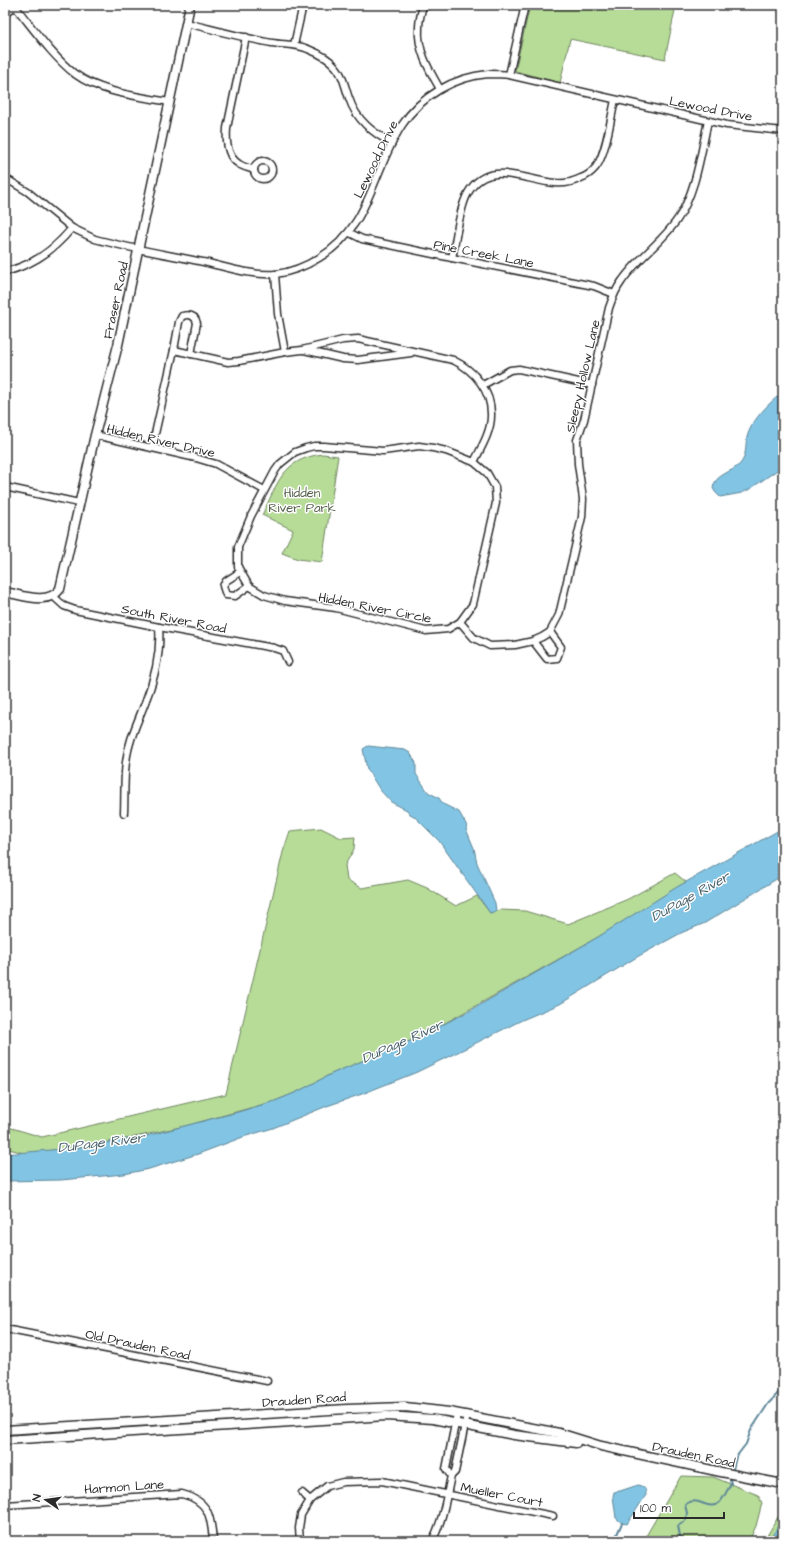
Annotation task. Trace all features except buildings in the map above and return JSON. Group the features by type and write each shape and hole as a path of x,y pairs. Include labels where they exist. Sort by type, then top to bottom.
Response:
{"street":[{"path":"5,14 15,5 62,63 76,75 106,89 169,102"},
{"name":"Fraser Road","path":"53,596 60,589 94,435 118,345 190,5"},
{"path":"294,45 303,5"},
{"path":"430,5 422,5 418,28 421,51 427,67 440,89"},
{"path":"509,75 525,5"},
{"path":"186,23 273,43 294,45 308,49 325,57 336,67 344,82 355,112 371,130 392,143"},
{"path":"246,37 226,128 226,141 230,153 237,164 254,170"},
{"name":"Lewood Drive","path":"5,178 28,192 72,228 95,239 248,272 275,274 291,271 310,264 324,255 350,232 366,203 392,143 402,125 414,110 440,89 473,76 489,74 509,75 708,121 741,127 783,131"},
{"path":"452,258 464,204 468,193 474,185 484,178 500,174 509,174 554,183 576,181 587,176 596,167 601,156 616,100"},
{"name":"Sleepy Hollow Lane","path":"550,632 559,615 582,517 584,499 578,464 578,440 609,308 614,294 622,281 668,232 686,205 692,189 708,121"},
{"path":"5,271 31,263 60,243 72,228"},
{"name":"Pine Creek Lane","path":"350,232 362,239 594,286 614,294"},
{"path":"275,274 278,314 285,352"},
{"path":"152,447 179,322 182,316 188,314 196,318 197,323 192,354"},
{"path":"174,350 228,362 302,350 343,340 358,340 453,360 466,366 483,385 488,397 491,416 487,434 474,462"},
{"path":"302,350 343,360 358,360 416,353"},
{"path":"483,385 510,370 518,369 592,385"},
{"name":"Hidden River Drive","path":"94,435 152,447 216,464 264,490"},
{"name":"Hidden River Circle","path":"314,446 383,451 418,446 433,448 474,462 487,473 495,487 496,503 474,604 460,622 448,629 426,631 336,608 285,601 264,595 249,586 240,572 237,557 239,543 264,490 275,471 287,458 306,448 314,446"},
{"path":"5,487 79,503"},
{"path":"240,572 226,581 223,586 226,595 235,596 249,586"},
{"path":"5,592 42,599 53,596"},
{"name":"South River Road","path":"53,596 64,606 75,610 274,648 283,652 288,662"},
{"path":"460,622 474,638 490,646 515,645 533,641 550,632 561,647 557,658 547,659 533,641"},
{"path":"124,813 124,771 127,755 135,725 153,683 160,642 159,627"},
{"name":"Old Drauden Road","path":"5,1329 267,1381"},
{"name":"Drauden Road","path":"5,1430 386,1406 419,1407 559,1434 601,1446 783,1484"},
{"path":"451,1476 446,1469 457,1414"},
{"name":"Drauden Road","path":"5,1440 369,1416 418,1417 514,1435 601,1446"},
{"path":"432,1541 440,1524 451,1476 455,1472 467,1416"},
{"name":"Mueller Court","path":"310,1500 322,1490 335,1484 382,1481 553,1516"},
{"name":"Harmon Lane","path":"5,1504 171,1494 188,1495 202,1500 210,1516 213,1541"},
{"path":"300,1541 299,1528 301,1515 310,1500 302,1494"}],"green space":[{"path":"530,5 676,5 665,59 570,39 560,83 515,71"},
{"name":"Hidden River Park","path":"323,454 338,456 322,562 298,559 282,553 293,530 262,515 283,474 290,467 298,461"},
{"path":"321,828 341,838 355,837 354,849 345,865 347,880 362,888 408,880 427,888 456,906 477,896 490,913 500,910 525,911 568,924 628,899 675,873 686,882 598,937 447,1022 415,1039 331,1074 297,1092 275,1101 189,1125 126,1139 74,1148 24,1153 5,1148 5,1126 42,1137 226,1094 283,852 290,831"},
{"path":"681,1476 713,1477 758,1495 762,1503 756,1526 749,1541 643,1541"},
{"path":"783,1512 783,1541 764,1541 778,1517"}],"water":[{"path":"777,397 783,398 783,466 742,493 720,497 713,488 714,483 720,477 740,464 744,458 749,431 755,420"},
{"path":"368,746 405,750 410,753 416,763 416,774 428,792 439,798 443,804 459,812 467,826 466,829 474,848 477,863 495,903 496,911 490,913 439,841 414,816 407,810 391,802 380,790 367,769 363,749"},
{"name":"DuPage River","path":"783,828 783,875 705,923 681,933 637,957 560,1004 522,1020 417,1072 273,1128 149,1169 124,1174 61,1180 5,1181 5,1154 74,1148 146,1136 238,1112 275,1101 297,1092 331,1074 415,1039 471,1010 598,937 677,887"},
{"path":"638,1485 644,1488 646,1495 627,1524 622,1523 616,1518 613,1496 614,1492"},
{"path":"783,1521 783,1541 769,1541 779,1524"}],"waterway":[{"path":"733,1469 736,1457 746,1444 751,1430 768,1404 783,1388"},
{"path":"681,1541 678,1526 686,1520 687,1513 685,1505 694,1501 711,1506 719,1503 731,1484 730,1479"},
{"path":"614,1541 622,1523"}]}
